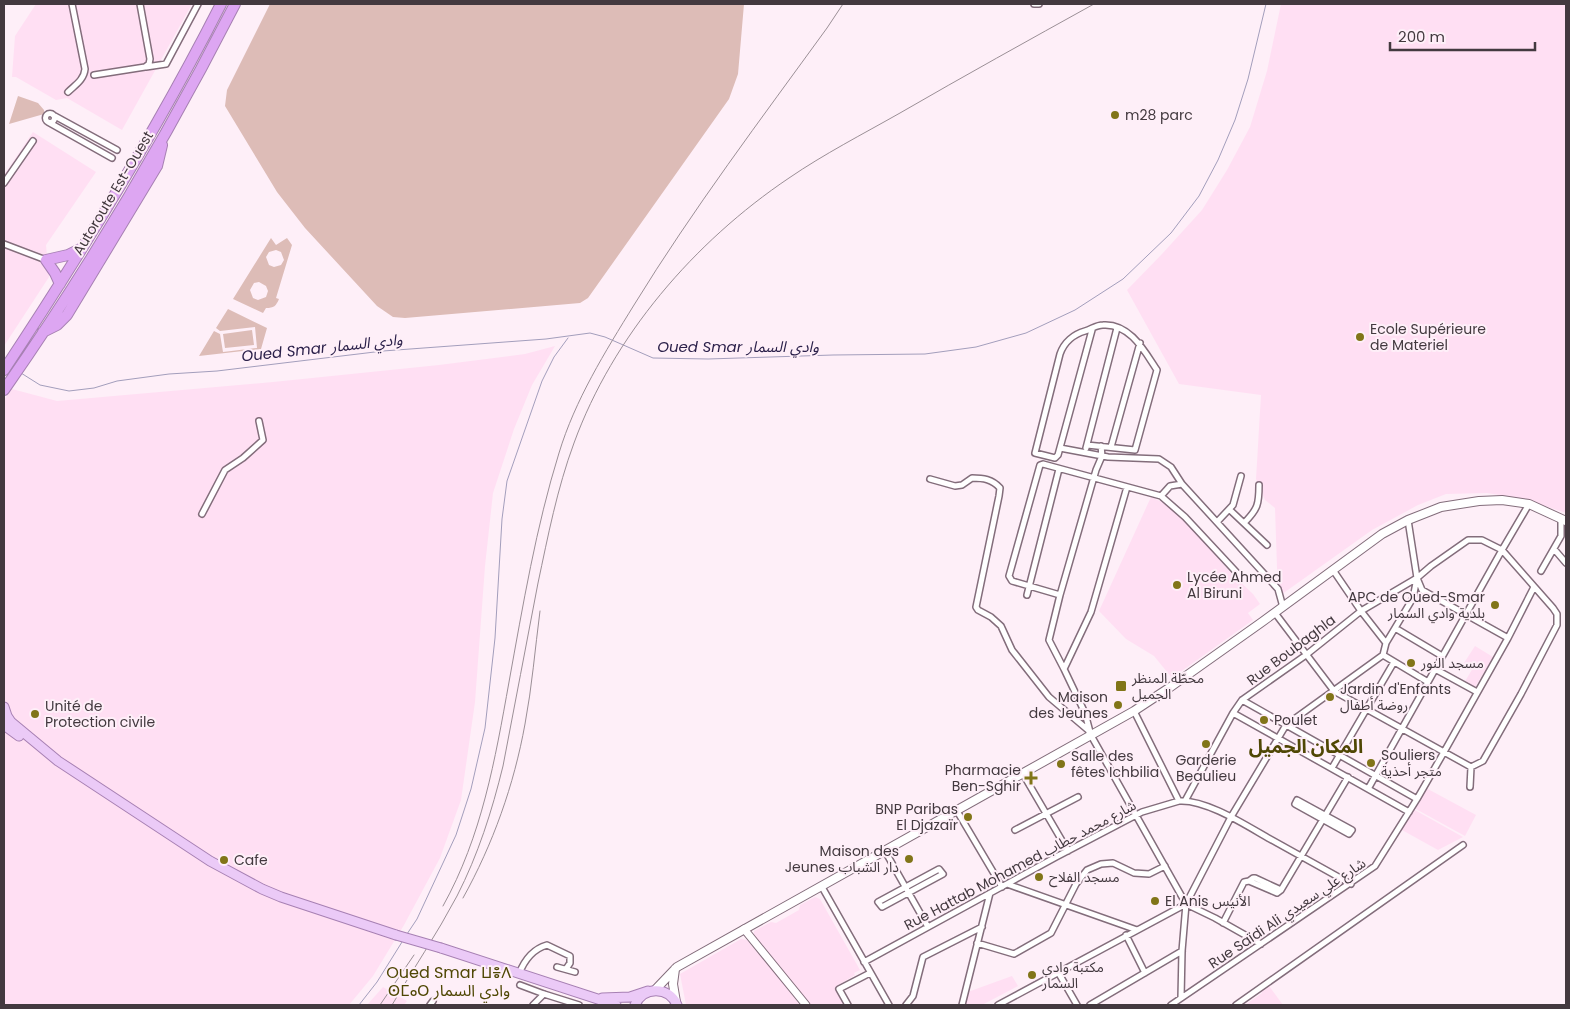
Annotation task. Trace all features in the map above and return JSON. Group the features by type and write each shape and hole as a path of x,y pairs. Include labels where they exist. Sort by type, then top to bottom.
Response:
{"highway":[{"name":"Autoroute Est-Ouest","path":"4,370 83,247 160,117 220,4"},
{"name":"Autoroute Est-Ouest","path":"5,389 106,233 164,134 235,4"},
{"path":"60,284 46,260 68,255 83,247"}],"main road":[{"path":"634,1005 642,995 651,991 675,969 1134,711 1275,613 1382,534 1408,520 1441,507 1479,501 1502,500 1529,504 1564,520"},
{"path":"4,707 7,716 15,726 51,756"},
{"path":"4,725 33,746 202,856 262,889 301,904 441,948 595,1000 616,1005"},
{"path":"675,969 673,984 677,1004"},
{"path":"595,1000 637,996 651,991 667,993 677,1004"}],"street":[{"path":"68,92 85,75 72,4"},
{"path":"140,4 150,59 145,67"},
{"path":"94,75 166,64 198,4"},
{"path":"1034,4 1039,4"},
{"path":"112,158 48,122 46,116 48,114 52,115 116,150"},
{"path":"4,183 33,141"},
{"path":"4,244 46,260"},
{"path":"1087,445 1135,450 1157,370 1140,343 1118,328 1106,325 1097,326 1067,341 1062,347 1034,453 1055,458 1058,455 1092,330"},
{"path":"1085,452 1118,328"},
{"path":"1111,447 1140,343"},
{"path":"202,514 225,470 243,458 262,440 259,421"},
{"path":"1091,735 1088,718 1049,640 1096,470 1102,456 1102,446"},
{"path":"1060,448 1118,458 1159,459 1171,467 1182,484 1278,589 1283,606"},
{"path":"1060,595 1012,581 1009,576 1038,467 1043,464 1161,496 1185,517 1239,574"},
{"path":"1027,595 1059,469"},
{"path":"1217,522 1230,510 1236,498 1241,476"},
{"path":"930,479 962,486 972,478 981,478 995,483 1000,488 976,607 1002,626 1012,650 1049,697 1084,726 1091,735 1186,904 1223,922 1261,944"},
{"path":"1161,496 1170,486 1182,484"},
{"path":"1244,523 1257,508 1259,485"},
{"path":"1064,669 1091,612 1127,487"},
{"path":"1368,788 1529,504"},
{"path":"1230,510 1267,545"},
{"path":"1408,520 1417,578 1422,590 1508,638"},
{"path":"1541,571 1561,536 1564,520"},
{"name":"Rue Boubaghla","path":"1182,801 1242,700 1361,611 1417,578 1468,540 1482,540 1502,550"},
{"path":"1554,549 1566,563"},
{"path":"1471,767 1482,761 1521,694 1557,625 1554,608 1502,550"},
{"path":"1333,570 1386,644"},
{"path":"1181,998 1186,904 1230,817 1286,726 1383,655 1386,644 1413,598 1417,578"},
{"name":"Rue Saïdi Ali شارع علي سعيدي","path":"1171,1005 1375,866 1444,752 1508,638 1534,587"},
{"path":"1275,613 1334,690 1471,767"},
{"path":"1395,628 1442,656"},
{"path":"1383,655 1428,682"},
{"path":"1332,768 1394,662"},
{"path":"1435,669 1477,692"},
{"path":"1242,700 1417,799"},
{"path":"1134,711 1182,801 1210,808 1230,817 1351,884"},
{"path":"1233,713 1409,812"},
{"path":"1470,787 1471,767"},
{"path":"1023,774 1068,851"},
{"path":"1223,922 1244,882 1250,881 1277,893 1281,890 1348,777"},
{"path":"1015,830 1078,797"},
{"path":"1324,818 1297,800 1294,804 1324,818 1352,830 1349,834 1324,818"},
{"name":"Rue Hattab Mohamed شارع محمد حطاب","path":"864,962 990,892 1135,816 1155,808 1182,801"},
{"path":"957,811 1004,885 1136,930"},
{"path":"1236,1005 1463,845"},
{"path":"885,851 928,927"},
{"path":"977,943 1014,954 1051,933 1076,884 1088,870 1101,864 1113,863 1134,873 1149,874 1166,866"},
{"path":"908,889 882,907 878,902 908,889 943,874 939,869 908,889"},
{"path":"822,887 889,1005"},
{"path":"962,1005 990,892"},
{"path":"998,1005 1186,904"},
{"path":"906,1005 913,996 923,957 982,927"},
{"path":"744,930 806,1005"},
{"path":"1126,936 1145,973"},
{"path":"519,974 523,964 533,953 539,947 547,944 570,956 570,962 566,969"},
{"path":"1090,1005 1182,951"},
{"path":"557,967 575,972"},
{"path":"1058,972 1077,1005"},
{"path":"848,1005 840,989 870,973"},
{"path":"520,985 566,1003 579,1005"},
{"path":"533,1005 544,994"}],"shaded area":[{"path":"36,4 192,4 122,130 67,98 56,100 16,77 12,77 15,36"},
{"path":"270,4 744,4 738,74 729,99 588,298 580,303 405,318 393,317 377,306 305,228 277,192 225,106 227,90"},
{"name":"Ecole Supérieure de Materiel","path":"1281,4 1566,4 1566,513 1524,499 1487,493 1446,494 1418,505 1372,530 1278,597 1275,508 1265,500 1256,479 1261,395 1179,384 1127,290 1202,210 1227,170 1250,127 1267,71"},
{"path":"18,96 38,103 44,110 44,114 9,124"},
{"path":"33,132 96,172 46,245 49,277 4,346 4,175"},
{"path":"271,238 276,245 287,238 292,245 276,298 279,299 276,305 266,308 263,313 233,299","holes":["276,250 281,252 284,260 281,265 274,267 269,265 266,257 269,252","259,282 266,286 268,291 266,297 258,300 253,298 250,290 254,283"]},
{"path":"228,309 267,328 261,349 199,356 214,331 220,334 223,352 257,348 255,327 220,331 216,328"},
{"path":"252,330 254,345 225,348 223,334"},
{"path":"555,346 532,385 514,429 493,493 485,566 475,702 461,800 440,858 404,925 373,976 349,1005 4,1005 4,400 12,389 57,401 439,365 525,354"},
{"name":"Lycée Ahmed Al Biruni","path":"1151,497 1162,502 1181,517 1233,575 1253,594 1260,604 1248,613 1253,620 1172,678 1154,656 1126,639 1099,611"},
{"path":"1475,646 1493,657 1474,689 1464,683 1473,668 1464,663"},
{"path":"1426,788 1476,815 1465,836 1414,808"},
{"path":"1413,809 1463,837 1438,850 1402,830"},
{"path":"815,897 820,899 860,970 835,987 843,1005 809,1005 790,980 784,985 800,1005 686,1005 680,974 741,939 747,940 767,964 772,957 754,936 754,931 771,922 776,923 799,910 800,905"},
{"path":"1012,976 1018,986 982,1005 962,1005 965,993"},
{"path":"1267,983 1283,1005 1245,1005 1262,993 1259,989"},
{"path":"383,987 407,1001 404,1005 367,1005"}],"waterway":[{"name":"Oued Smar وادي السمار","path":"21,373 40,385 69,391 94,388 117,381 169,374 217,371 383,351 546,339 590,333 605,337 653,358 708,359 925,354 976,347 1026,333 1075,310 1123,279 1171,233 1199,196 1218,160 1235,120 1248,79 1266,4"},
{"path":"407,934 417,919 456,835 471,789 485,728 495,638 502,519 507,481 542,381 554,357 568,338"},
{"path":"359,1005 377,982 402,942"}],"railway":[{"path":"443,906 468,852 485,797 498,740 537,538 559,453 573,414 602,359 657,269 752,130 843,4"},
{"path":"392,1005 457,896 472,865 484,832 503,766 538,583 553,513 563,478 574,443 591,404 611,365 634,329 660,294 721,231 754,203 789,178 844,144 1094,4"},
{"path":"463,898 493,835 515,769 532,682 540,611"},
{"path":"380,1005 414,955"}],"place":[{"name":"m28 parc","path":"1115,115"},
{"name":"Ecole Supérieure de Materiel","path":"1360,337"},
{"name":"Lycée Ahmed Al Biruni","path":"1177,585"},
{"name":"APC de Oued-Smar بلدية وادي السمار","path":"1495,605"},
{"name":"مسجد النور","path":"1411,663"},
{"name":"محطّة المنظر الجميل","path":"1121,686"},
{"name":"Jardin d'Enfants روضة أطفال","path":"1330,697"},
{"name":"Maison des Jeunes","path":"1118,705"},
{"name":"Unité de Protection civile","path":"35,714"},
{"name":"Poulet","path":"1264,720"},
{"name":"Garderie Beaulieu","path":"1206,744"},
{"name":"Souliers متجر أحذية","path":"1371,763"},
{"name":"Salle des fêtes Ichbilia","path":"1061,764"},
{"name":"Pharmacie Ben-Sghir","path":"1031,778"},
{"name":"BNP Paribas El Djazaïr","path":"968,817"},
{"name":"Maison des Jeunes دار الشباب","path":"909,859"},
{"name":"Cafe","path":"224,860"},
{"name":"مسجد الفلاح","path":"1039,877"},
{"name":"El Anis الأنيس","path":"1155,901"},
{"name":"مكتبة وادي السمار","path":"1032,975"}],"district":[{"name":"المكان الجميل","path":"1306,746"},
{"name":"Oued Smar ⵡⴻⴷ ⵙⵎⴰⵔ وادي السمار","path":"449,981"}]}
